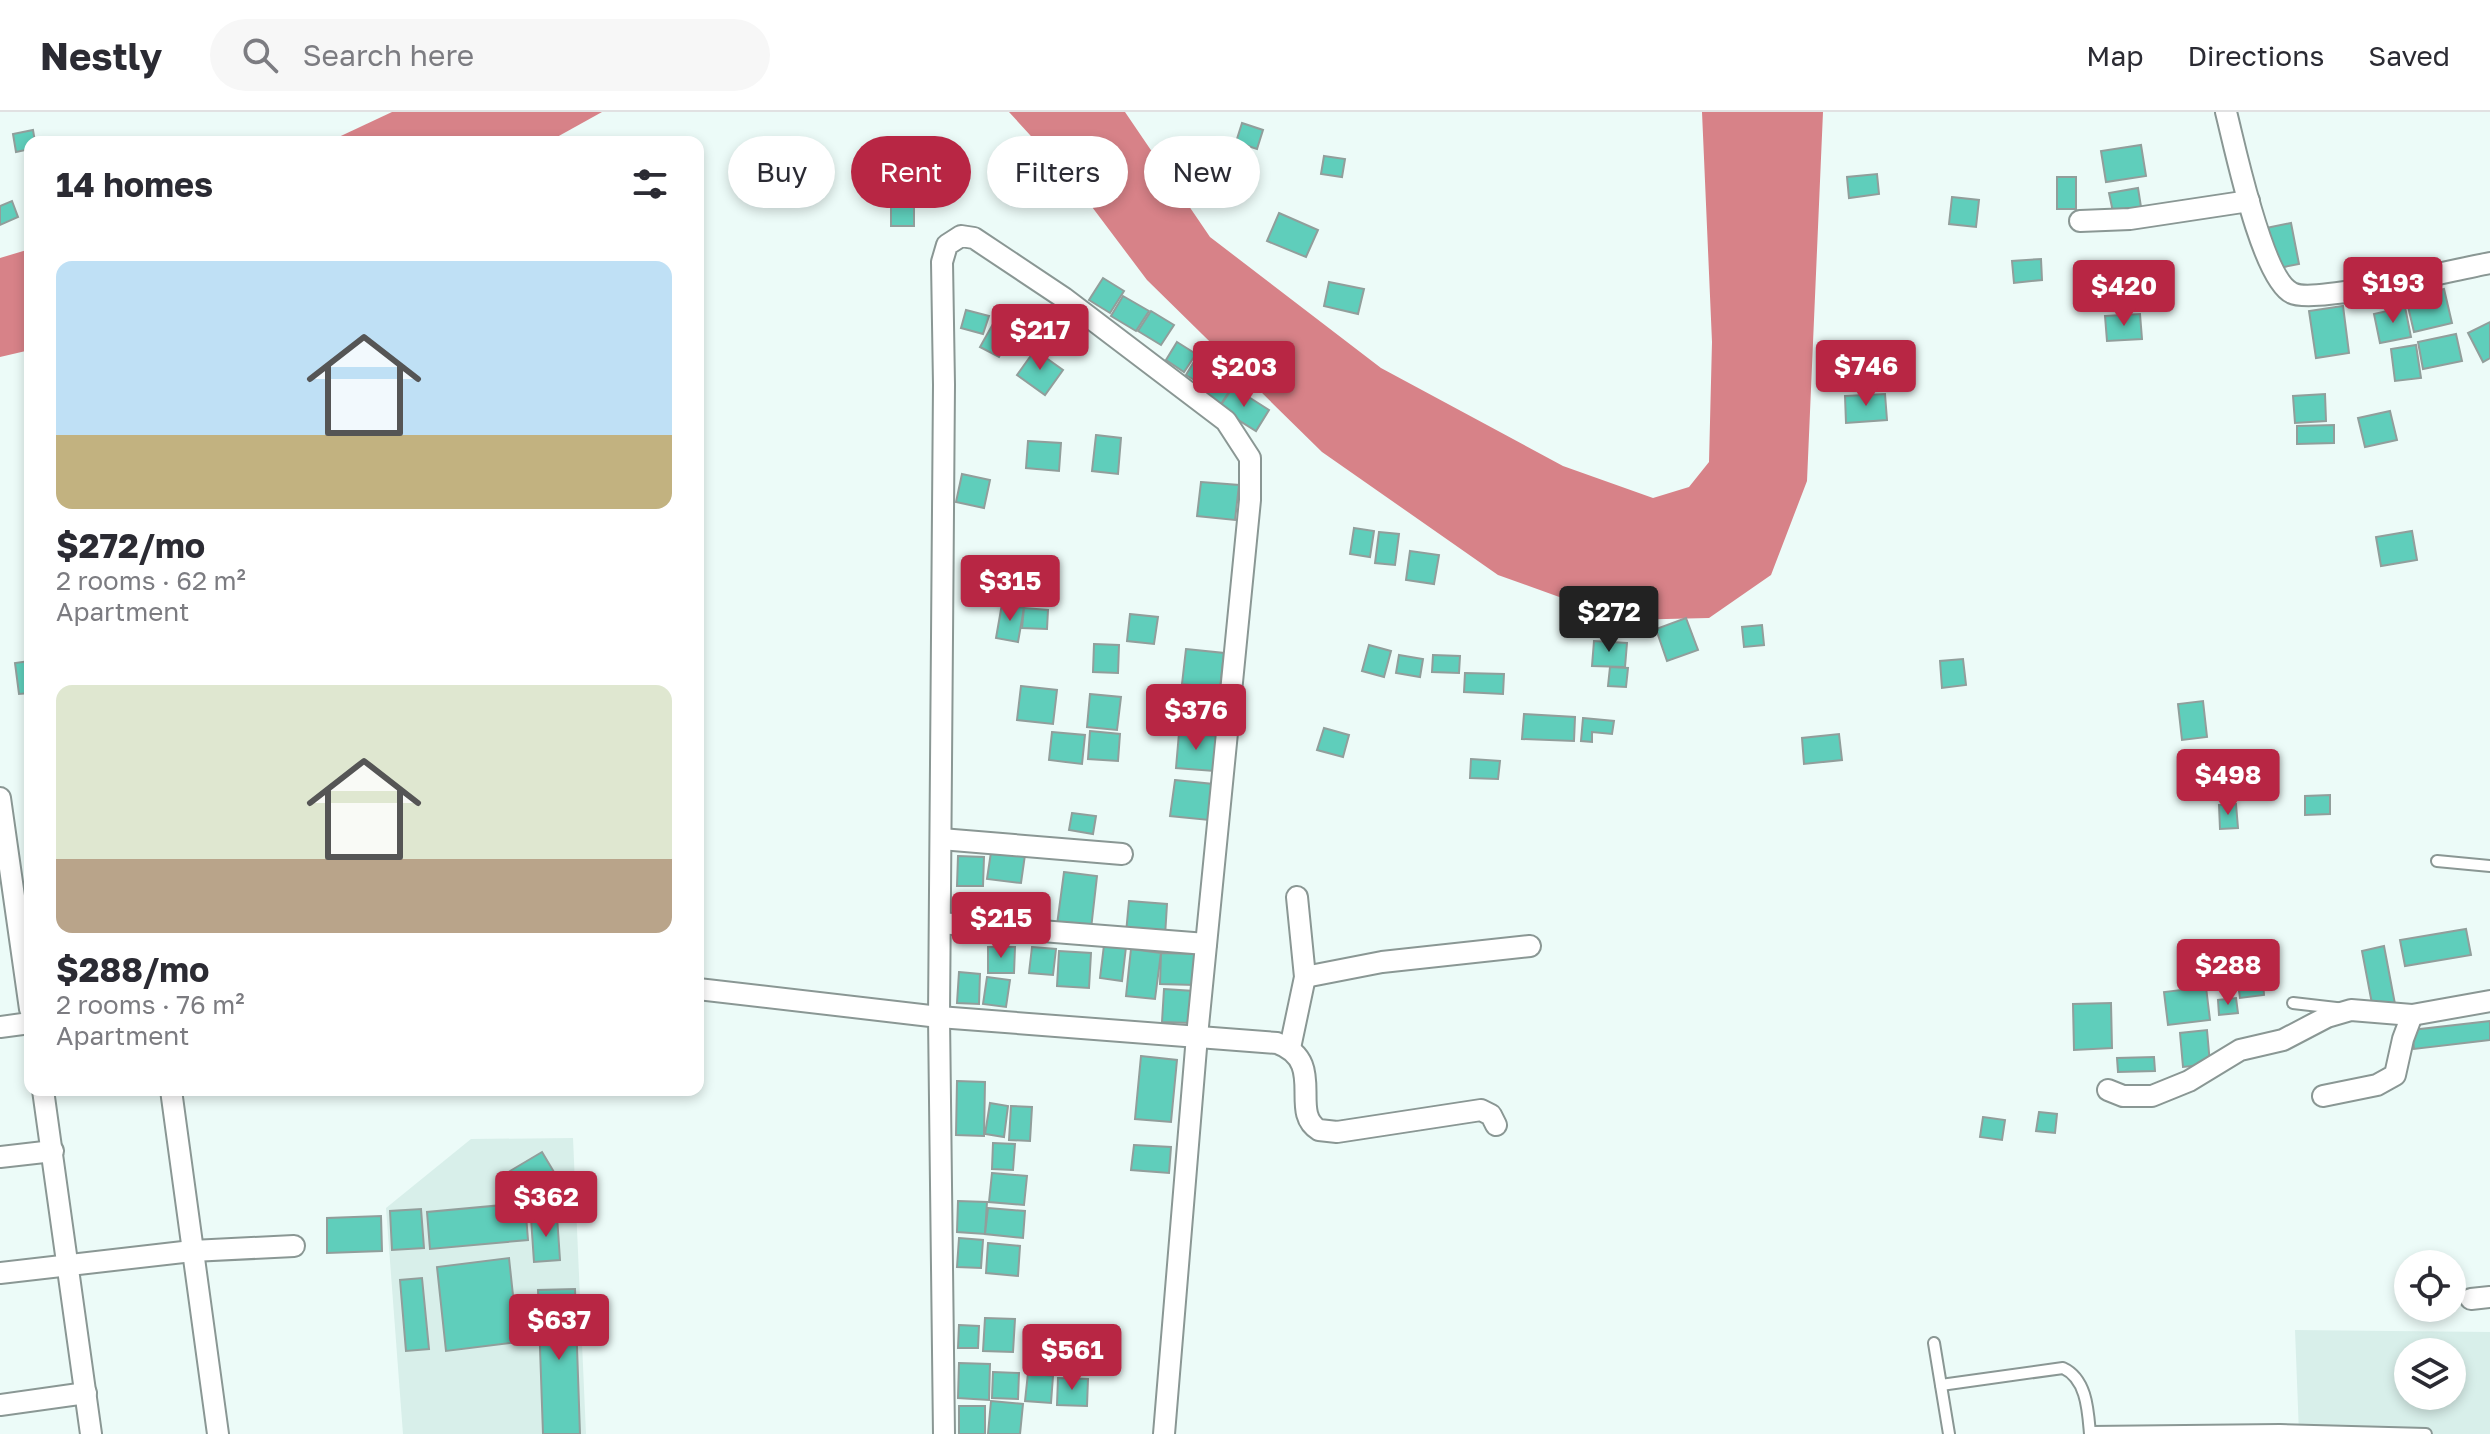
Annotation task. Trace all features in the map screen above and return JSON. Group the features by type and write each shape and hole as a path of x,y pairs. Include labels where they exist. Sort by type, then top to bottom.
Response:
{"street":[{"path":"2226,112 2249,201 2277,278 2290,293 2320,296 2490,263"},
{"path":"2080,221 2130,219 2249,201"},
{"path":"944,1434 939,1017 942,262 947,245 961,236 983,244 1064,298 1226,421 1246,448 1250,500 1197,1036 1164,1434"},
{"path":"0,798 7,898 24,980"},
{"path":"941,839 1122,854"},
{"path":"1290,1048 1305,977 1297,897"},
{"path":"940,923 1206,944"},
{"path":"1305,977 1382,962 1530,946"},
{"path":"704,990 939,1017 1277,1043 1290,1048 1304,1065 1310,1120 1314,1128 1324,1132 1481,1110 1491,1115 1496,1125"},
{"path":"2108,1090 2123,1096 2152,1096 2189,1081 2240,1050 2283,1040 2327,1017 2351,1010 2412,1015 2490,1001"},
{"path":"2323,1096 2377,1085 2395,1075 2412,1015"},
{"path":"0,1027 24,1024"},
{"path":"44,1096 91,1434"},
{"path":"172,1096 218,1434"},
{"path":"0,1157 53,1151"},
{"path":"0,1273 192,1251 294,1246"},
{"path":"0,1405 86,1393"}],"lane":[{"path":"2437,861 2490,866"},
{"path":"2293,1003 2351,1010"},
{"path":"1934,1343 1949,1434"},
{"path":"1941,1385 2063,1368 2074,1375 2083,1392 2090,1433 2280,1430 2426,1434"}],"shaded area":[{"path":"392,112 602,112 559,136 341,136"},
{"path":"1009,112 1125,112 1144,140 1144,208 1190,208 1210,237 1381,368 1563,466 1653,498 1689,487 1709,462 1712,342 1702,112 1823,112 1807,481 1771,575 1709,618 1623,620 1498,575 1322,452 1147,280 1093,208 1128,208 1128,136 1031,136"},
{"path":"24,251 24,351 0,357 0,258"},
{"path":"573,1138 586,1434 403,1434 386,1208 471,1139"},
{"path":"2295,1330 2490,1332 2490,1434 2299,1434"}],"building":[{"path":"1242,123 1263,130 1260,140 1260,136 1238,136"},
{"path":"33,130 34,136 24,136 24,150 16,152 13,134"},
{"path":"2141,145 2146,176 2106,182 2101,151"},
{"path":"1324,156 1345,159 1342,177 1321,174"},
{"path":"1877,174 1879,194 1849,198 1847,177"},
{"path":"2057,177 2076,177 2076,209 2057,209"},
{"path":"2138,188 2141,207 2113,212 2109,193"},
{"path":"1952,197 1979,200 1976,227 1949,224"},
{"path":"12,201 18,217 0,225 0,206"},
{"path":"891,208 914,208 914,226 891,226"},
{"path":"1279,213 1318,230 1306,257 1267,241"},
{"path":"2291,223 2299,264 2274,269 2266,228"},
{"path":"2041,259 2042,280 2014,283 2012,261"},
{"path":"1103,278 1124,291 1110,313 1089,300"},
{"path":"1329,282 1364,289 1358,314 1324,306"},
{"path":"2444,289 2452,323 2414,332 2406,298"},
{"path":"1123,296 1149,311 1136,331 1111,316"},
{"path":"2343,306 2349,353 2316,358 2309,311"},
{"path":"2405,307 2411,337 2380,343 2374,314"},
{"path":"966,310 989,316 983,334 961,328"},
{"path":"1151,311 1174,325 1161,345 1138,331"},
{"path":"2140,314 2142,339 2107,341 2105,316"},
{"path":"994,322 1012,332 999,357 980,347"},
{"path":"2490,322 2490,358 2483,362 2468,333"},
{"path":"2456,334 2462,361 2423,369 2418,342"},
{"path":"1177,342 1196,354 1184,372 1166,360"},
{"path":"2416,345 2421,378 2395,381 2391,349"},
{"path":"1035,350 1063,370 1045,395 1017,375"},
{"path":"1201,350 1224,365 1209,389 1186,375"},
{"path":"1892,360 1894,375 1859,380 1857,364"},
{"path":"1218,378 1232,387 1221,404 1207,395"},
{"path":"1233,387 1269,410 1256,431 1219,408"},
{"path":"1885,394 1887,420 1846,423 1845,396"},
{"path":"2325,394 2326,421 2295,423 2293,396"},
{"path":"2390,411 2397,440 2365,447 2358,418"},
{"path":"2334,425 2334,443 2297,444 2297,426"},
{"path":"1096,435 1121,438 1118,474 1092,471"},
{"path":"1028,441 1061,443 1059,471 1026,468"},
{"path":"962,474 990,480 984,508 956,502"},
{"path":"1201,482 1239,485 1235,520 1197,516"},
{"path":"1354,528 1374,531 1370,557 1350,554"},
{"path":"2412,531 2417,560 2381,566 2376,537"},
{"path":"1379,532 1399,534 1395,565 1375,563"},
{"path":"1410,551 1439,555 1434,584 1406,580"},
{"path":"1027,562 1058,563 1057,591 1025,590"},
{"path":"1002,604 1024,608 1018,642 996,638"},
{"path":"1024,608 1048,610 1047,629 1022,628"},
{"path":"1130,614 1158,617 1154,644 1127,641"},
{"path":"1686,618 1698,650 1667,661 1656,629"},
{"path":"1762,625 1764,645 1744,647 1742,627"},
{"path":"1594,641 1627,643 1625,667 1592,666"},
{"path":"1094,644 1119,645 1118,673 1093,672"},
{"path":"1369,645 1391,651 1384,677 1362,671"},
{"path":"1186,649 1224,653 1220,688 1182,684"},
{"path":"1399,655 1423,659 1420,677 1396,673"},
{"path":"1433,655 1460,656 1459,673 1432,672"},
{"path":"1963,659 1966,685 1942,688 1940,661"},
{"path":"24,662 24,694 19,694 15,663"},
{"path":"1610,667 1628,668 1626,687 1608,686"},
{"path":"1465,673 1504,674 1503,694 1464,692"},
{"path":"1021,686 1057,690 1053,724 1017,720"},
{"path":"1090,694 1121,697 1117,730 1087,727"},
{"path":"2203,701 2207,737 2182,740 2178,704"},
{"path":"1524,714 1575,717 1574,741 1522,739"},
{"path":"1583,718 1614,721 1612,734 1592,732 1592,742 1581,741"},
{"path":"1324,728 1349,735 1343,757 1317,750"},
{"path":"1090,731 1120,734 1118,761 1088,759"},
{"path":"1052,732 1085,735 1082,764 1049,760"},
{"path":"1179,733 1217,736 1214,771 1176,768"},
{"path":"1839,734 1842,760 1804,764 1802,738"},
{"path":"1471,759 1500,761 1498,779 1470,778"},
{"path":"1175,780 1213,784 1209,820 1170,816"},
{"path":"2330,795 2330,814 2305,815 2305,796"},
{"path":"2236,804 2238,828 2220,829 2219,805"},
{"path":"1072,813 1096,816 1093,834 1069,830"},
{"path":"991,852 1025,855 1021,883 987,879"},
{"path":"958,856 984,857 983,886 957,886"},
{"path":"1064,872 1097,876 1091,929 1057,925"},
{"path":"1129,901 1167,904 1165,936 1126,933"},
{"path":"2466,929 2471,955 2405,966 2400,940"},
{"path":"1104,945 1126,947 1122,981 1100,978"},
{"path":"2384,946 2395,1004 2373,1009 2362,951"},
{"path":"988,947 1015,947 1014,973 988,973"},
{"path":"1032,947 1056,949 1053,975 1029,973"},
{"path":"1131,949 1161,953 1155,999 1126,996"},
{"path":"1059,951 1091,953 1089,988 1057,986"},
{"path":"1161,953 1196,954 1195,985 1160,984"},
{"path":"2264,958 2266,978 2238,980 2236,961"},
{"path":"959,972 980,974 979,1004 957,1003"},
{"path":"987,977 1010,980 1006,1007 983,1004"},
{"path":"2263,981 2264,995 2240,998 2238,984"},
{"path":"2206,987 2210,1020 2168,1025 2164,992"},
{"path":"1164,989 1194,991 1191,1023 1162,1022"},
{"path":"2236,998 2238,1013 2219,1015 2218,1000"},
{"path":"2111,1003 2112,1048 2074,1050 2073,1004"},
{"path":"2490,1021 2490,1040 2414,1049 2412,1030"},
{"path":"2207,1030 2210,1064 2183,1067 2180,1033"},
{"path":"1141,1056 1177,1060 1171,1122 1135,1119"},
{"path":"2154,1057 2155,1071 2118,1072 2117,1058"},
{"path":"957,1081 985,1082 984,1136 956,1135"},
{"path":"990,1103 1008,1106 1004,1137 985,1134"},
{"path":"1011,1106 1032,1107 1030,1141 1009,1140"},
{"path":"2039,1112 2057,1114 2055,1133 2036,1131"},
{"path":"1983,1117 2005,1120 2002,1140 1980,1137"},
{"path":"993,1143 1015,1144 1013,1170 992,1169"},
{"path":"1134,1145 1171,1147 1169,1173 1131,1170"},
{"path":"542,1152 557,1177 524,1195 510,1171"},
{"path":"992,1173 1027,1176 1024,1205 989,1202"},
{"path":"958,1201 987,1202 985,1234 957,1232"},
{"path":"525,1203 528,1240 430,1249 427,1212"},
{"path":"988,1208 1025,1211 1023,1238 985,1234"},
{"path":"421,1209 424,1248 392,1250 390,1211"},
{"path":"381,1216 382,1251 327,1253 327,1218"},
{"path":"557,1216 560,1260 534,1262 531,1218"},
{"path":"959,1238 983,1240 981,1268 957,1267"},
{"path":"988,1243 1020,1246 1018,1276 986,1273"},
{"path":"509,1258 518,1342 446,1351 437,1267"},
{"path":"422,1278 429,1349 406,1351 400,1280"},
{"path":"575,1289 580,1434 543,1434 538,1290"},
{"path":"985,1318 1015,1319 1013,1352 983,1351"},
{"path":"959,1325 979,1326 978,1348 958,1348"},
{"path":"959,1363 990,1364 989,1400 958,1398"},
{"path":"993,1372 1019,1373 1018,1399 992,1398"},
{"path":"1028,1373 1053,1376 1051,1403 1025,1401"},
{"path":"1058,1378 1088,1379 1087,1406 1057,1405"},
{"path":"991,1401 1023,1404 1020,1434 988,1434"},
{"path":"959,1406 985,1406 985,1434 959,1434"}]}
